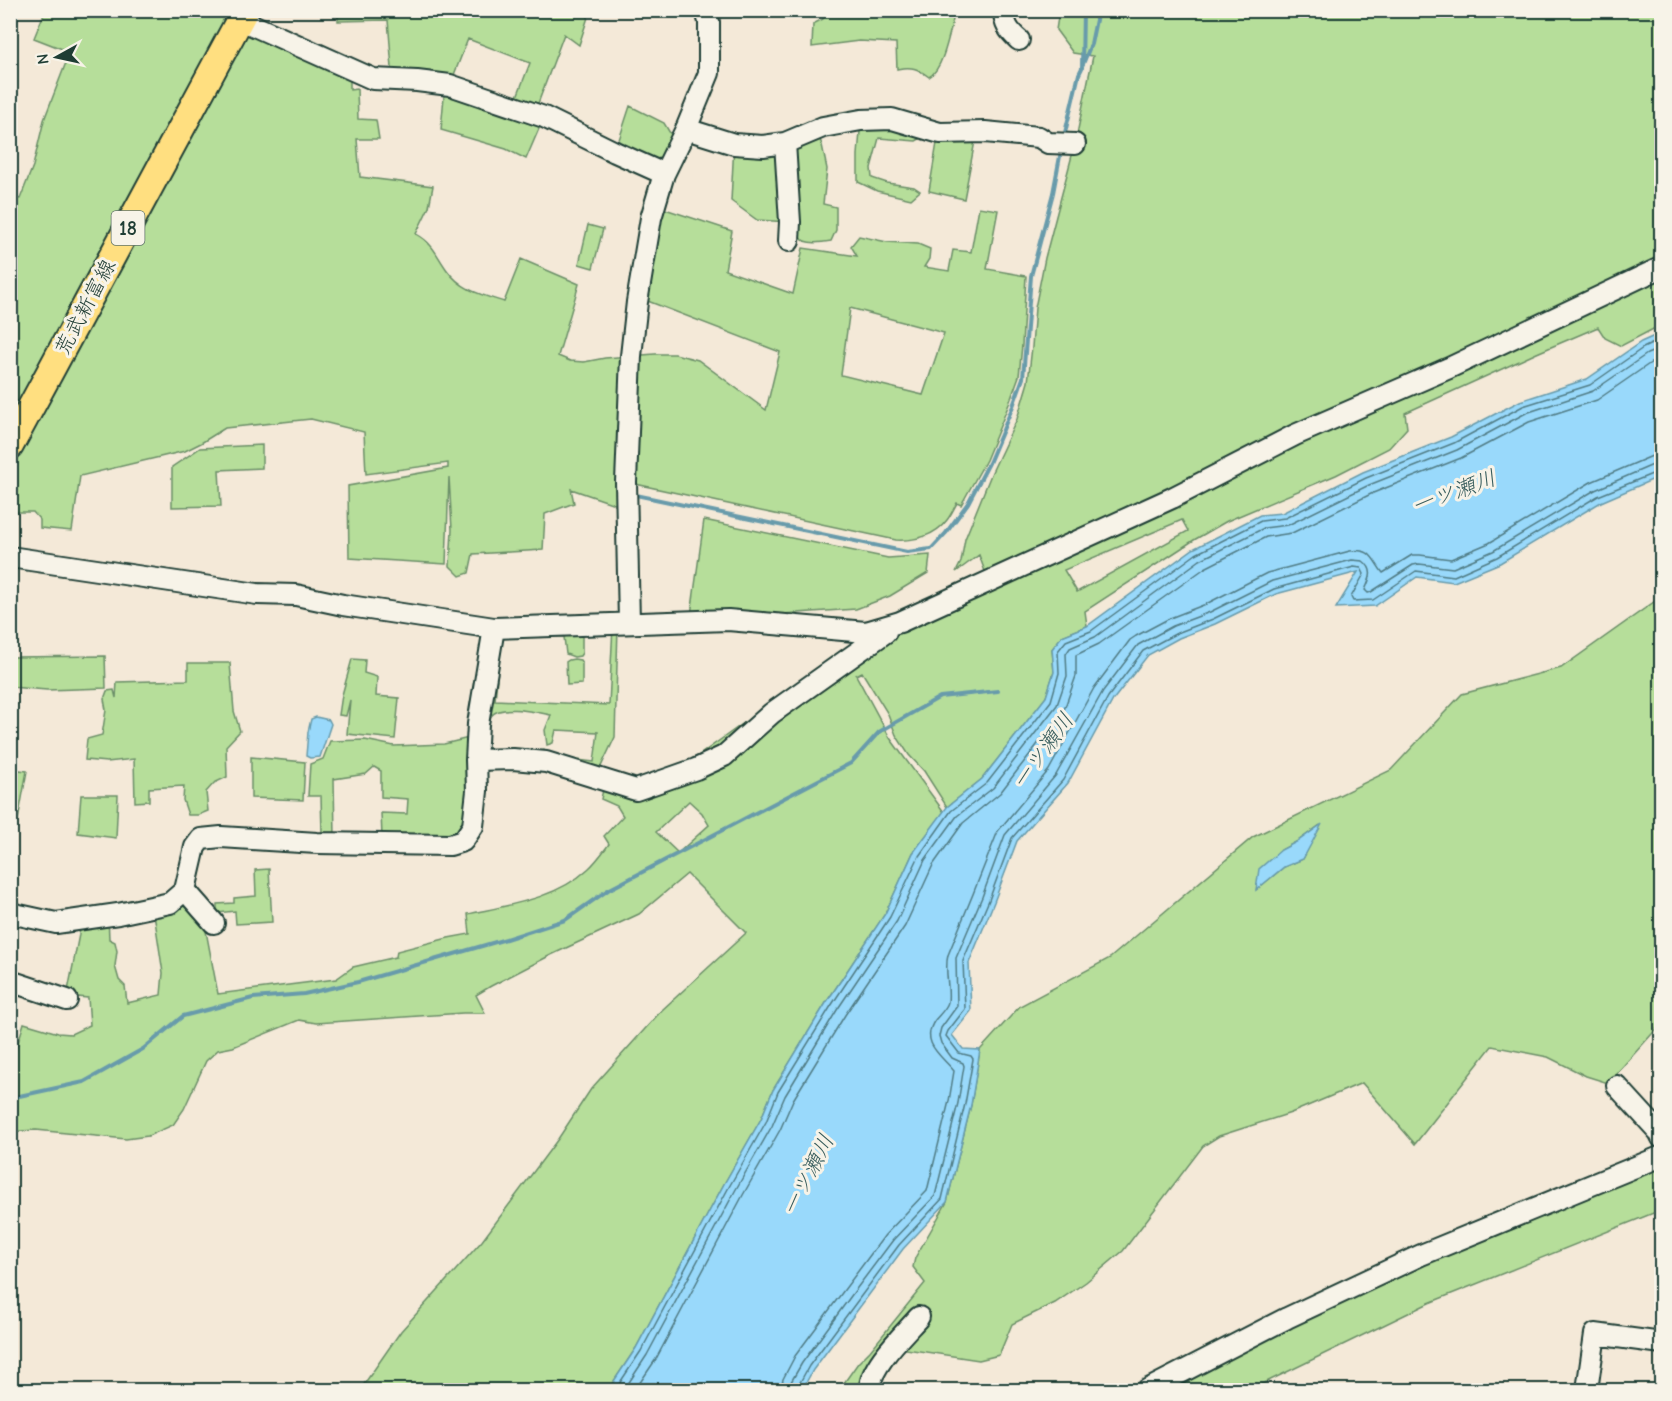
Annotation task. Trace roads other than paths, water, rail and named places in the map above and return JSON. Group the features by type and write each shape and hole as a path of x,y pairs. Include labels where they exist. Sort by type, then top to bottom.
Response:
{"main road":[{"name":"荒武新富線","path":"10,446 243,15"}],"street":[{"path":"628,622 626,482 631,356 638,298 651,218 664,174 709,73 709,22 706,10"},
{"path":"1005,10 1006,28 1019,40"},
{"path":"243,15 373,80 417,81 450,85 544,117 664,174"},
{"path":"686,129 734,144 763,146 785,143 822,126 861,120 892,119 940,133 985,132 1039,137 1048,143 1068,143"},
{"path":"785,143 789,241"},
{"path":"10,557 256,594 296,595 343,605 494,628 728,620 866,632 900,622 1172,498 1296,435 1449,368 1662,267"},
{"path":"476,760 513,759 546,762 636,790 696,769 724,756 772,713 900,622"},
{"path":"10,913 56,923 118,914 170,903 185,890 195,847 201,839 221,837 317,843 450,845 463,842 473,826 477,791 478,724 494,628"},
{"path":"185,890 214,923"},
{"path":"10,981 67,1000"},
{"path":"1617,1086 1662,1138"},
{"path":"1148,1390 1287,1318 1421,1255 1662,1156"},
{"path":"870,1390 870,1384 882,1359 919,1317"},
{"path":"1587,1390 1595,1334 1662,1343"}],"water":[{"name":"一ツ瀬川","path":"1661,333 1661,476 1601,502 1500,563 1454,582 1417,577 1375,606 1336,608 1358,572 1276,594 1215,624 1179,638 1148,655 1113,700 1068,783 1017,841 969,963 971,1011 952,1035 963,1049 980,1050 971,1105 947,1202 903,1249 813,1370 802,1390 608,1390 636,1348 761,1119 773,1090 826,1003 885,914 913,853 947,807 982,779 1046,697 1054,672 1052,649 1062,636 1087,626 1193,549 1260,515 1282,513 1363,472 1451,437 1520,401 1587,379 1641,342"},
{"path":"316,717 329,720 331,724 320,757 310,758 306,756 308,732 311,719"},
{"path":"1322,824 1303,859 1284,867 1256,890 1259,869 1281,850"}],"waterway":[{"path":"1064,137 1082,68 1083,10"},
{"path":"1083,64 1091,44 1098,10"},
{"path":"636,495 907,552 931,549 968,503 989,463 1023,378 1031,276 1053,193 1061,151"},
{"path":"10,1098 84,1082 143,1049 183,1016 253,998 304,994 358,982 565,920 608,890 851,763 879,732 940,697 998,691"}]}
